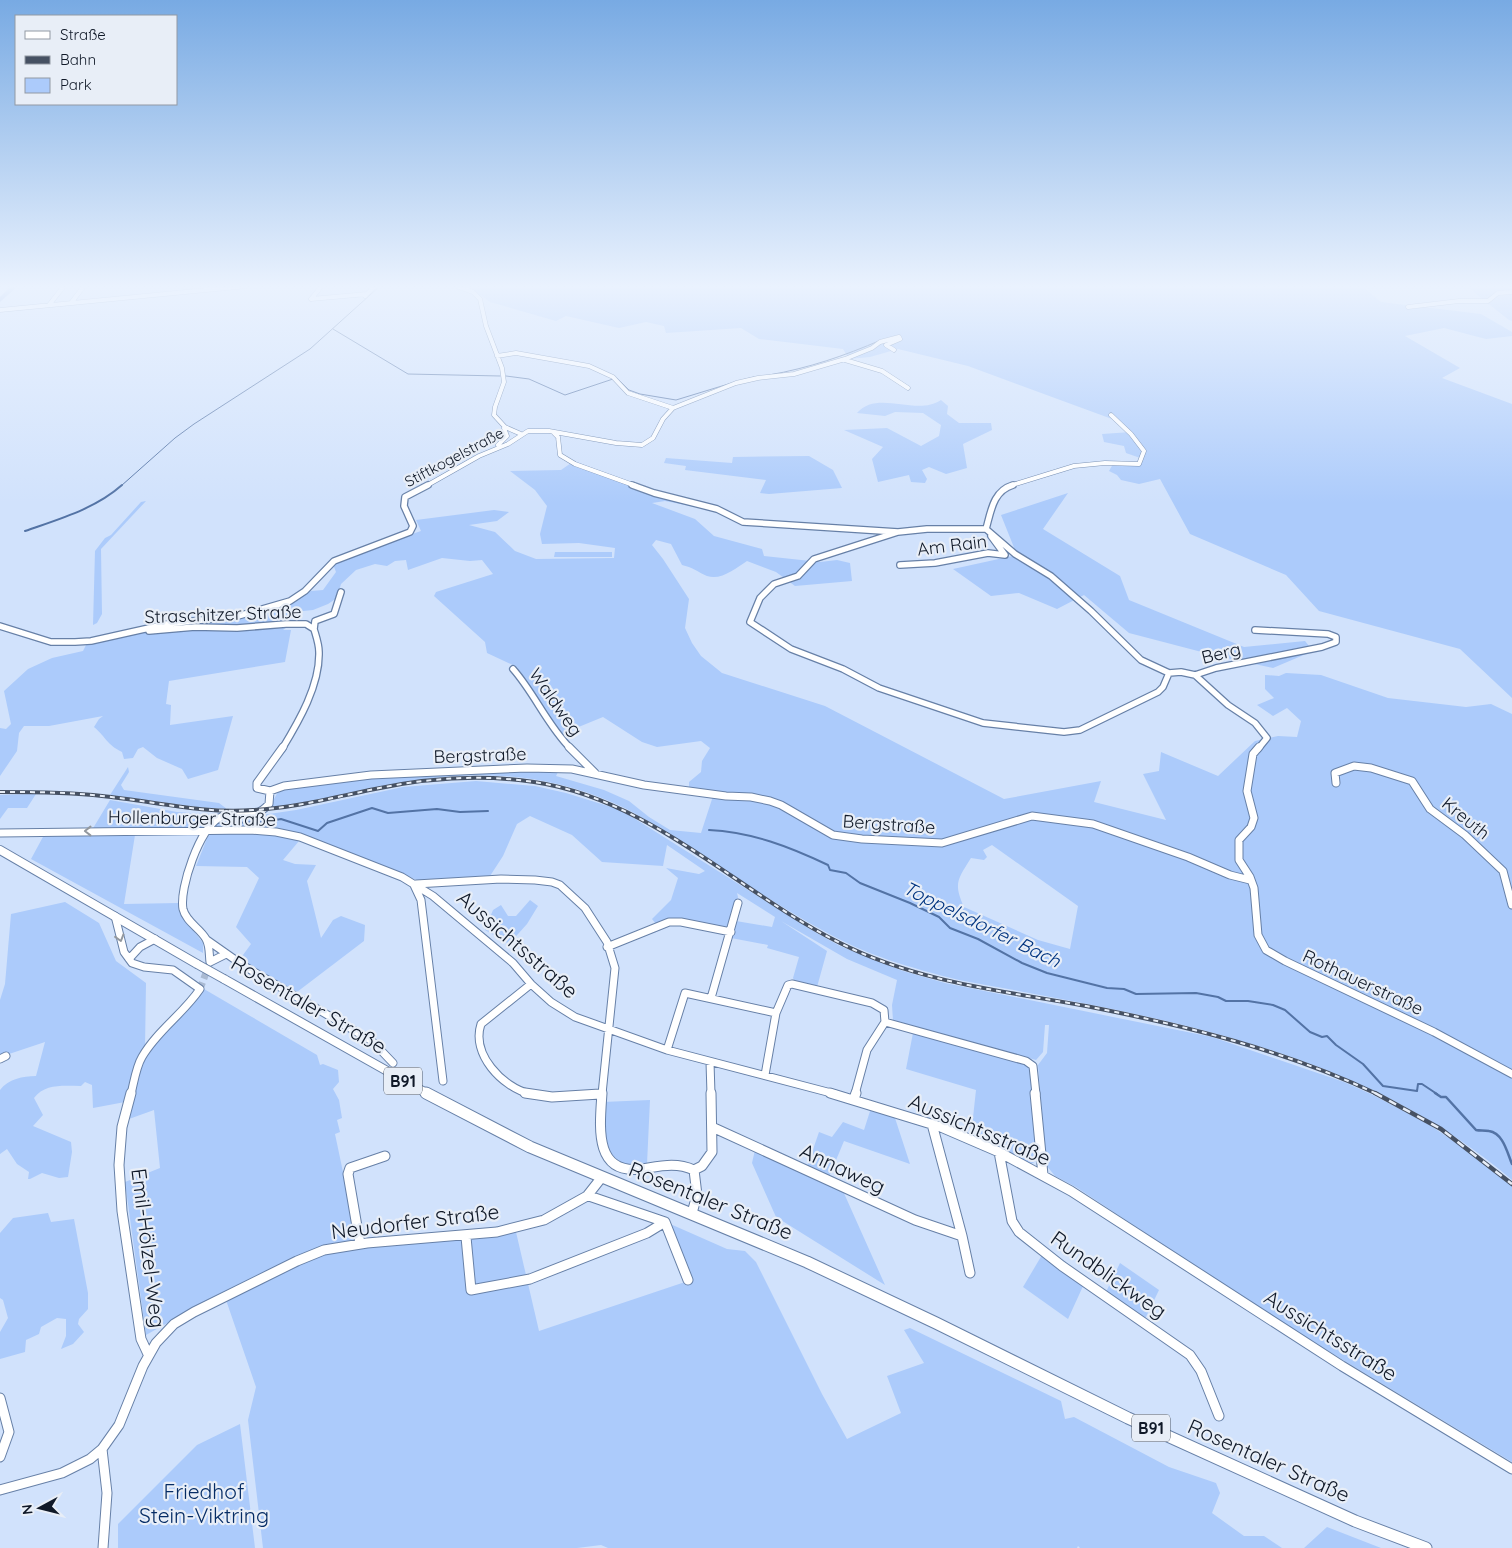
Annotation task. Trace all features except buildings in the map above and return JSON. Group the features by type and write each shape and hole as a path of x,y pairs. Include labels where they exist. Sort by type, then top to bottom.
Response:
{"main road":[{"name":"Rosentaler Straße","path":"0,850 461,1113 530,1147 692,1213 838,1276 1128,1418 1355,1521 1426,1548"}],"street":[{"path":"491,450 506,438 507,433 493,413 503,388 504,378 499,358"},
{"path":"545,358 589,366 613,377 628,393 668,409 736,383 758,378 794,374 846,358"},
{"path":"842,360 850,360 882,371 908,388"},
{"name":"Stiftkogelstraße","path":"0,626 32,637 60,642 91,641 167,624 238,616 290,601 305,591 334,561 410,532 413,526 404,506 405,497 491,450 508,444 521,434 538,430 616,443 642,445 653,438 668,409"},
{"path":"552,432 558,437 560,455 575,464 654,493 717,508 743,522 898,532 927,529 986,529 994,500 1004,488 1074,466 1105,463 1139,464 1144,451 1131,434 1111,415"},
{"path":"503,426 514,434 521,434"},
{"name":"Am Rain","path":"900,565 935,563 988,553 1005,555 986,529"},
{"name":"Berg","path":"986,529 1015,554 1051,576 1091,610 1141,660 1169,674 1181,672 1195,675 1216,668 1322,647 1336,642 1336,637 1328,634 1264,632 1255,630"},
{"path":"898,532 814,559 808,563 801,574 778,582 770,587 752,614 750,622 791,649 844,669 879,688 928,706 983,722 1026,729 1064,732 1088,727 1158,692 1163,687 1169,674"},
{"path":"306,624 334,614 341,592"},
{"path":"314,629 315,621"},
{"name":"Straschitzer Straße","path":"126,633 195,627 237,628 286,624 306,624 314,629 320,655 312,690 277,757 257,783 257,788 270,791"},
{"name":"Waldweg","path":"514,669 525,683 556,734 595,773"},
{"path":"1195,675 1229,706 1263,729 1267,738 1253,754 1247,791 1254,818 1251,828 1239,840 1239,860 1250,880"},
{"name":"Kreuth","path":"1336,783 1335,773 1354,766 1371,768 1412,781 1430,809 1472,841 1503,871 1512,905"},
{"name":"Bergstraße","path":"270,791 284,786 371,775 527,768 572,769 644,785 726,796 751,797 770,801 781,805 833,835 942,843 1032,816 1093,824 1188,857 1230,875 1250,880"},
{"path":"270,791 269,804 257,815 221,817 213,822 207,831 188,875 183,901 188,920 206,940 226,954 372,1041 393,1063"},
{"name":"Hollenburger Straße","path":"0,833 250,830 276,832 300,837 402,877 413,884"},
{"path":"443,1081 421,900 413,884 492,878 552,882 563,887 586,908 595,920 614,965 615,977 600,1094 601,1145 606,1156 613,1164 620,1168 637,1170 678,1164 694,1170"},
{"name":"Rothauerstraße","path":"1250,880 1257,906 1258,935 1266,950 1434,1032 1512,1074"},
{"name":"Aussichtsstraße","path":"413,884 433,896 477,932 513,963 531,984 564,1011 609,1030 666,1050 854,1098 932,1124 999,1152 1071,1191 1342,1366 1512,1468"},
{"path":"711,998 738,903"},
{"path":"115,916 124,952 129,959 140,947 155,939"},
{"path":"607,947 669,922 681,922 731,932"},
{"path":"206,940 210,962 226,954"},
{"name":"Emil-Hölzel-Weg","path":"0,1490 56,1476 78,1467 102,1449 122,1419 148,1354 141,1339 122,1211 119,1165 122,1127 141,1058 159,1034 190,1004 200,989 174,970 137,966 129,959"},
{"path":"531,984 481,1024 479,1036 489,1065 508,1087 529,1094 560,1098 600,1094"},
{"path":"765,1075 776,1013 788,985 792,984 880,1006 885,1014 885,1022 867,1050 854,1098"},
{"path":"666,1050 685,993 776,1013"},
{"path":"885,1022 1026,1061 1033,1066 1043,1175"},
{"path":"694,1170 702,1166 712,1152 710,1062"},
{"path":"932,1124 970,1273"},
{"name":"Annaweg","path":"712,1127 915,1220 962,1236"},
{"name":"Rundblickweg","path":"999,1152 1012,1221 1019,1232 1062,1266 1190,1355 1201,1371 1219,1416"},
{"path":"360,1244 348,1174 350,1168 385,1156"},
{"path":"692,1213 697,1195 694,1170"},
{"name":"Neudorfer Straße","path":"148,1354 169,1328 190,1314 311,1255 360,1244 412,1238 466,1237 540,1221 589,1196 602,1177"},
{"path":"589,1196 665,1222 688,1280"},
{"path":"466,1237 472,1290 530,1279 647,1233 665,1222"},
{"path":"0,1398 9,1432 6,1445 0,1457"},
{"path":"102,1449 107,1493 103,1548"}],"green space":[{"path":"936,358 1443,358 1460,368 1442,378 1512,404 1512,698 1460,649 1319,611 1286,575 1190,534 1160,479 1139,484 1121,480 1117,475 1109,471 1113,464 1139,465 1143,459 1126,453 1124,446 1104,442 1102,434 1131,432 1112,419 968,366"},
{"path":"941,400 948,406 947,414 959,423 991,423 992,430 963,444 967,468 946,474 929,467 922,470 927,479 925,483 911,482 909,475 878,482 872,459 883,447 844,430 887,428 921,446 939,436 941,425 923,413 895,412 885,416 857,413 866,406 875,403 920,406"},
{"path":"809,456 833,470 842,488 769,494 760,493 766,480 685,470 686,466 664,463 666,458 732,463 733,457"},
{"path":"574,461 651,490 713,505 711,510 665,501 652,503 695,519 714,536 762,549 764,556 820,562 837,560 850,563 852,581 795,586 776,572 747,561 718,577 707,576 682,565 671,544 656,540 652,545 689,599 685,628 692,643 701,656 722,673 825,706 1004,799 1101,781 1094,802 1166,820 1143,774 1159,771 1161,752 1218,776 1255,741 1278,736 1297,737 1301,721 1287,708 1273,716 1257,705 1274,698 1265,689 1265,675 1279,676 1286,673 1321,675 1388,698 1466,707 1491,704 1512,714 1512,1180 1452,1135 1388,1098 1320,1068 1250,1044 1179,1024 1032,993 959,980 906,965 855,947 785,909 636,814 584,791 544,781 517,777 472,775 414,781 269,808 279,790 369,777 559,770 556,776 604,790 629,801 649,817 670,830 701,833 714,793 689,790 689,782 701,772 702,761 710,748 701,741 657,747 642,742 603,717 559,735 517,667 487,653 485,642 434,596 436,592 493,574 482,560 470,561 442,558 408,570 406,560 395,561 387,566 375,564 356,570 341,584 337,598 328,604 313,610 303,611 289,618 293,622 283,630 291,630 285,662 169,681 166,704 171,705 170,725 233,716 218,770 188,779 182,769 157,758 143,747 138,749 133,758 124,759 122,752 94,727 103,716 49,726 24,726 19,733 17,751 0,776 0,728 6,729 11,724 4,691 28,669 52,658 83,651 87,643 169,625 237,618 291,603 311,591 323,590 336,572 333,564 347,556 421,531 416,520 494,510 509,512 497,521 469,525 495,532 515,551 536,559 614,558 615,548 579,543 542,544 540,534 547,506 535,490 510,471 561,470","holes":["992,845 1078,906 1070,949 1038,940 964,907 958,881 971,858 984,860 987,857 983,850"]},
{"path":"1068,493 1043,529 1120,576 1129,600 1244,647 1305,641 1313,651 1273,668 1217,656 1129,633 1084,595 1057,609 1019,593 991,596 953,569 1017,555 1001,515"},
{"path":"146,501 101,549 102,614 97,623 93,625 95,551 105,538 111,535 141,502"},
{"path":"555,552 612,552 612,557 554,557"},
{"path":"128,767 129,772 121,785 124,790 219,803 227,809 197,807 110,795"},
{"path":"476,781 535,786 566,793 621,810 815,932 840,946 903,971 945,983 1212,1037 1344,1082 1428,1124 1461,1146 1512,1186 1512,1462 1270,1316 1076,1187 1055,1176 1046,1165 1038,1065 1047,1053 1049,1025 1045,1025 1043,1052 1036,1060 893,1021 892,1005 897,980 847,959 781,921 827,951 817,987 795,982 793,978 799,957 767,948 768,945 731,938 736,921 772,927 775,917 737,893 738,897 730,926 726,929 669,920 656,924 652,919 671,900 678,878 666,868 699,874 705,871 667,845 663,866 602,862 572,835 530,816 517,824 503,856 490,876 422,882 328,844 302,836 214,827 214,824 223,818 256,819 262,815 296,810 403,787"},
{"path":"36,794 27,808 8,808 0,819 0,795"},
{"path":"110,800 177,812 218,815 202,828 92,830"},
{"path":"215,832 274,834 299,841 283,860 295,864 316,865 307,881 321,938 333,920 341,916 365,925 364,941 297,992 254,968 239,956 243,955 251,944 236,927 259,878 247,867 196,866 208,836"},
{"path":"44,835 135,835 124,904 179,903 183,917 203,943 203,953 31,859"},
{"path":"530,900 538,906 527,924 509,944 485,930 493,910 501,905 508,916 516,916"},
{"path":"65,902 99,923 116,961 146,983 145,1048 125,1102 93,1108 92,1085 85,1082 81,1086 49,1088 34,1098 43,1115 33,1126 71,1142 72,1152 68,1177 59,1178 42,1173 28,1179 29,1172 17,1164 7,1149 0,1154 0,1090 7,1083 16,1079 36,1076 45,1042 0,1057 0,1000 5,984 11,914"},
{"path":"204,989 317,1055 320,1065 323,1064 338,1070 339,1082 333,1089 339,1100 342,1118 337,1120 340,1132 335,1134 355,1229 353,1241 221,1293 146,1335 125,1182 160,1168 154,1110 129,1119 141,1067 149,1051"},
{"path":"913,1033 1026,1065 1032,1073 1038,1160 1031,1164 971,1136 976,1090 906,1069"},
{"path":"650,1100 647,1164 631,1167 619,1164 605,1145 603,1102"},
{"path":"871,1108 894,1115 910,1164 844,1141 829,1177 807,1167 819,1132 832,1137 843,1122 864,1130"},
{"path":"755,1150 843,1191 885,1285 776,1217 752,1163"},
{"path":"48,1213 51,1222 74,1219 88,1293 88,1309 79,1319 78,1324 84,1332 73,1344 61,1349 66,1336 66,1319 57,1318 41,1327 39,1334 26,1340 25,1352 0,1359 0,1332 8,1318 3,1300 0,1298 0,1233 13,1218"},
{"path":"668,1223 727,1249 745,1251 756,1262 822,1394 847,1439 901,1413 887,1376 924,1363 904,1330 910,1328 1061,1401 1065,1419 1074,1417 1169,1467 1216,1483 1220,1493 1212,1513 1244,1536 1264,1536 1282,1548 1080,1548 1078,1546 1077,1548 608,1548 601,1545 577,1548 263,1548 248,1420 256,1387 226,1300 294,1265 330,1252 379,1244 516,1232 539,1331 691,1280"},
{"path":"1042,1255 1084,1284 1068,1319 1023,1287"},
{"path":"1120,1263 1159,1290 1145,1319 1106,1292"},
{"name":"Friedhof Stein-Viktring","path":"240,1424 255,1548 118,1548 118,1524 197,1445"},
{"path":"1327,1527 1381,1548 1304,1548"}],"waterway":[{"path":"121,486 175,438 194,424 296,358"},
{"path":"382,358 408,374 500,376"},
{"path":"769,375 834,358"},
{"path":"506,376 529,379 565,395 613,379"},
{"path":"742,380 754,377"},
{"path":"617,378 629,390 640,394 676,400 735,382"},
{"path":"25,531 64,518 88,507 122,485"},
{"path":"219,823 264,822 281,819 318,831 327,823 372,808 388,813 437,809 460,812 488,811"},
{"name":"Toppelsdorfer Bach","path":"709,830 756,837 799,852 828,865 830,870 846,873 860,883 939,917 950,928 978,939 1022,963 1047,973 1107,988 1124,989 1136,994 1196,993 1218,997 1226,1001 1248,1001 1273,1005 1285,1010 1310,1032 1322,1037 1327,1036 1336,1045 1363,1064 1383,1086 1417,1091 1418,1084 1422,1084 1437,1094"},
{"name":"Toppelsdorfer Bach","path":"1435,1093 1441,1097 1446,1097 1476,1130 1494,1132 1498,1135 1512,1164"}],"tunnel":[{"path":"200,989 210,962"}],"railway":[{"path":"0,792 89,795 196,809 234,811 284,807 395,785 454,778 494,778 534,782 576,792 616,807 655,827 802,922 840,943 869,956 899,967 961,984 1086,1006 1161,1022 1235,1041 1306,1064 1376,1094"},
{"path":"1376,1094 1441,1129 1512,1184"}]}
